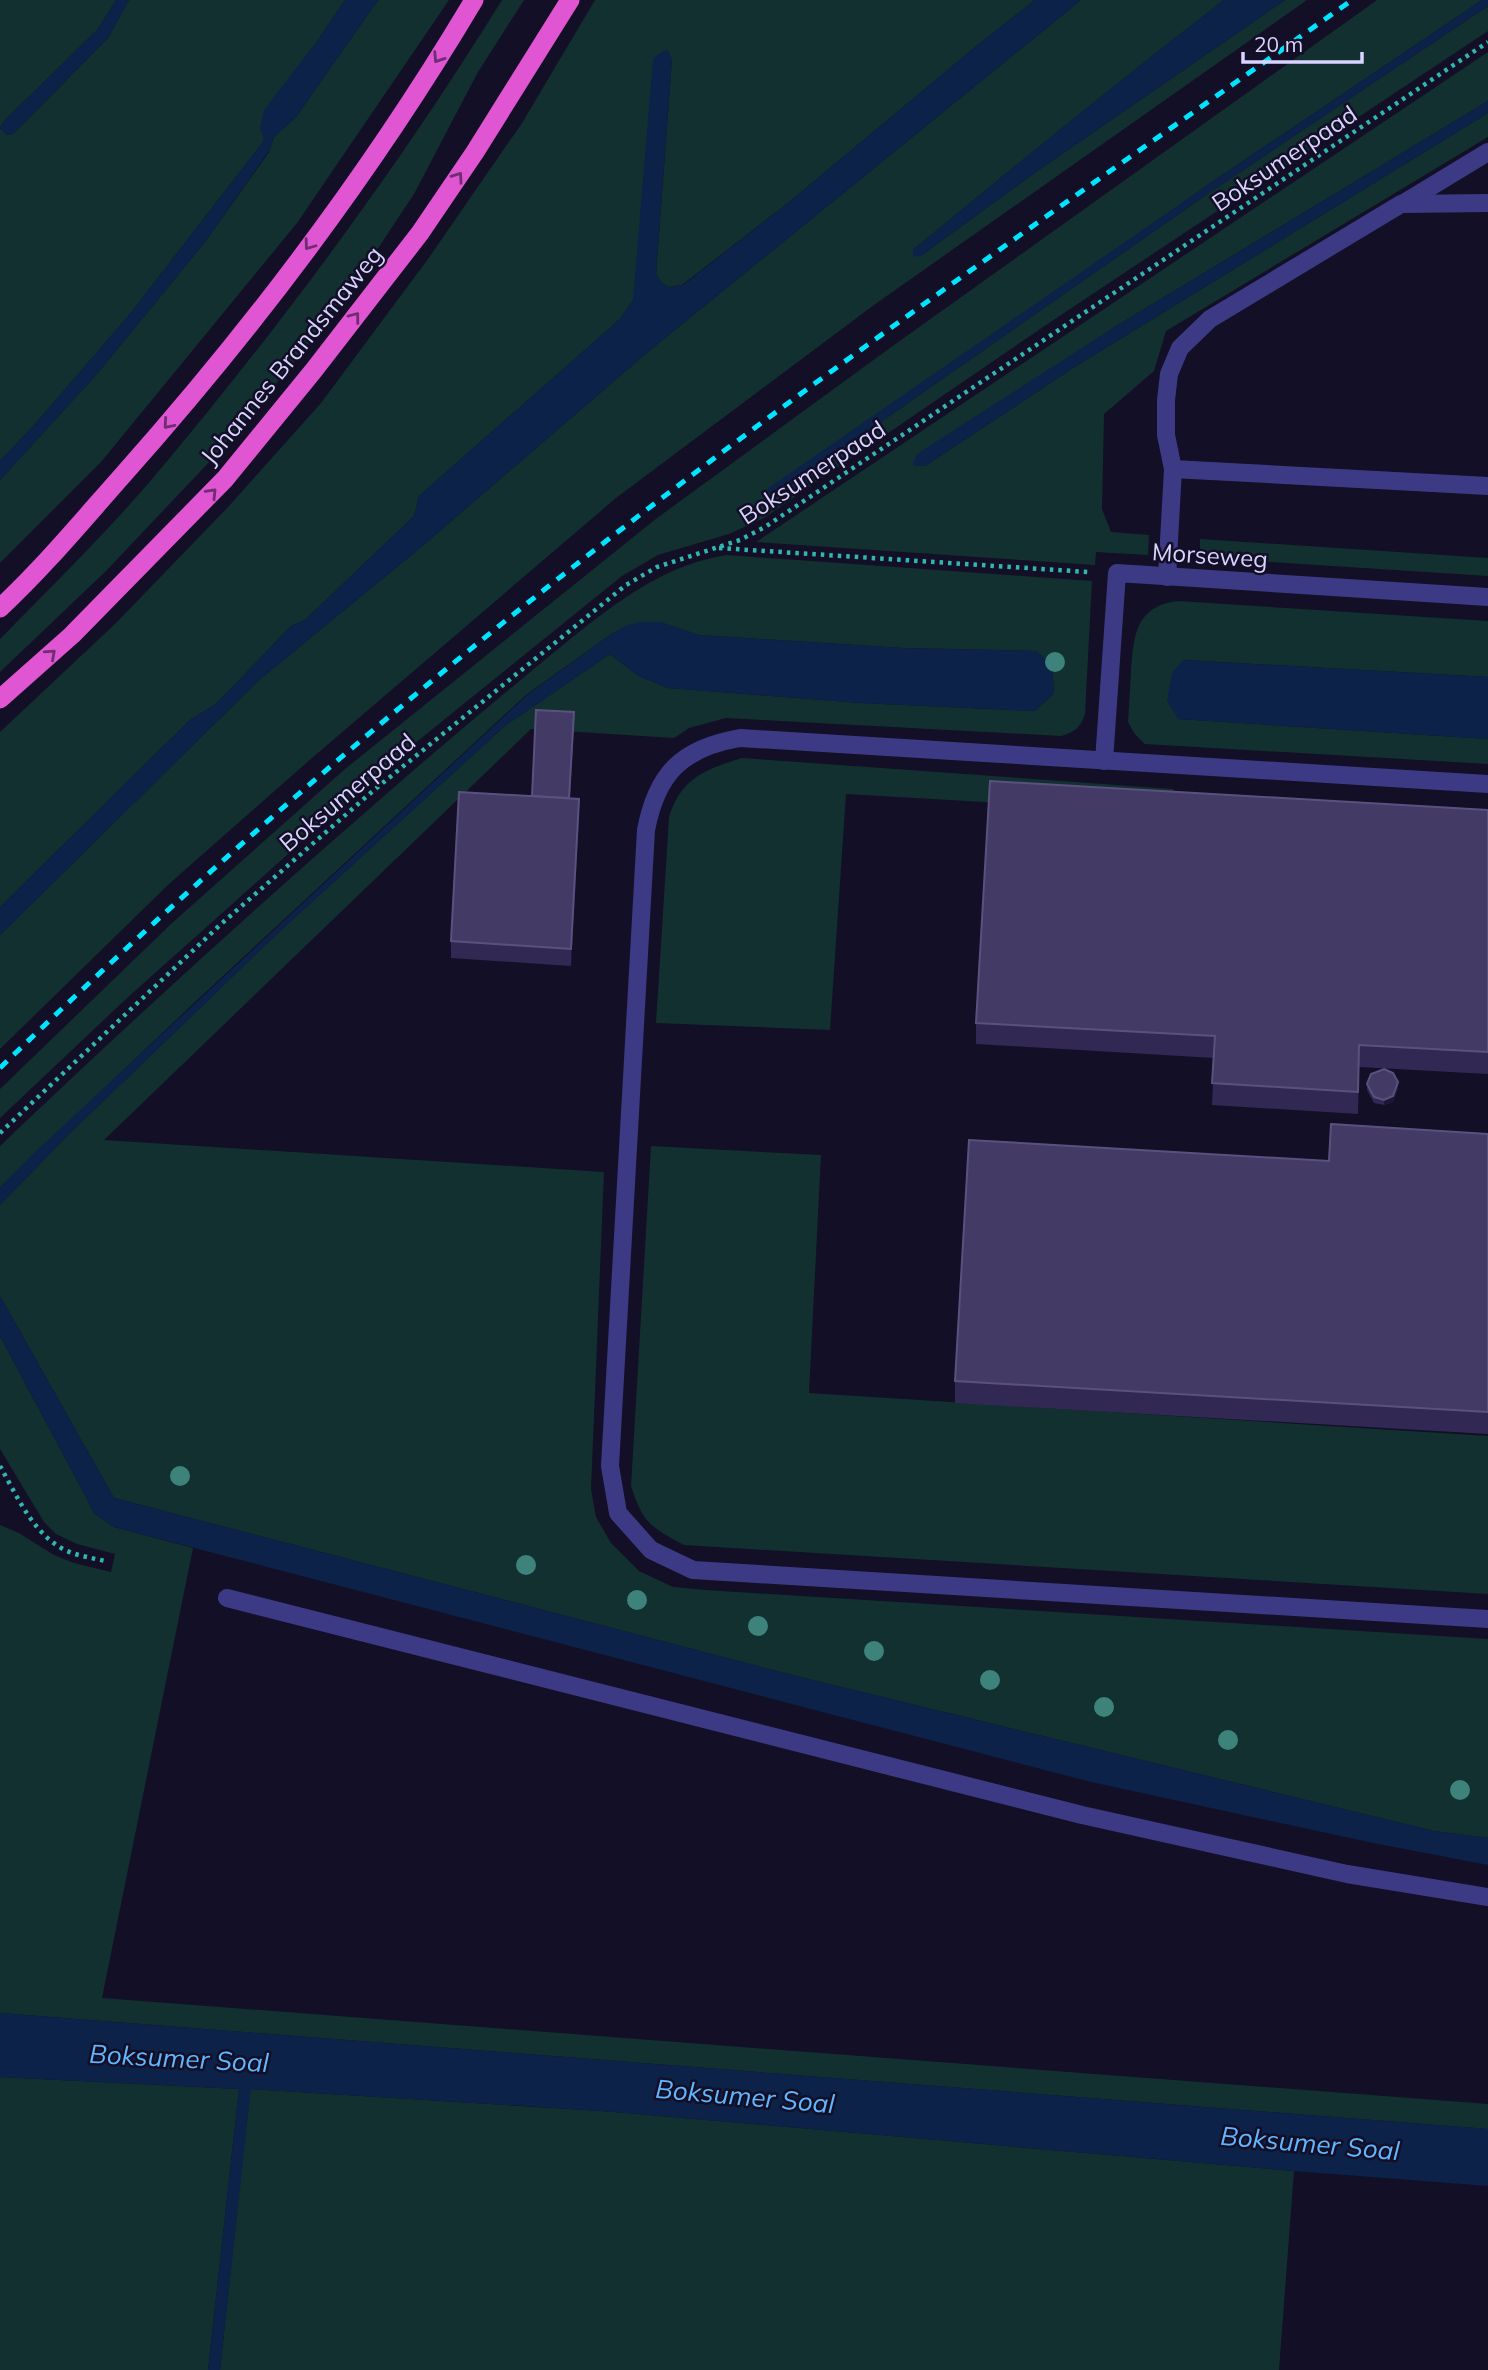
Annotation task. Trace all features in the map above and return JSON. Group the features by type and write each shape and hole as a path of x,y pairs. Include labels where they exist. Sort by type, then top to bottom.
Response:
{"highway":[{"name":"Johannes Brandsmaweg","path":"0,608 29,580 174,419 256,317 377,152 474,0"},
{"name":"Johannes Brandsmaweg","path":"0,699 72,635 225,479 298,390 419,233 483,141 570,0"}],"street":[{"path":"1167,577 1173,469 1167,435 1166,400 1169,374 1180,348 1210,319 1488,152"},
{"path":"1401,204 1488,203"},
{"path":"1173,469 1488,486"},
{"name":"Morseweg","path":"1104,761 1117,573 1488,597"},
{"path":"1488,784 740,738 716,742 696,750 679,763 662,782 651,804 646,830 610,1466 618,1513 651,1550 692,1570 1488,1619"},
{"path":"227,1598 1082,1815 1347,1874 1488,1897"}],"path":[{"name":"Boksumerpaad","path":"0,1133 220,925 374,790 626,585 657,567 740,540 765,527 1488,42"},
{"path":"716,548 1117,573"},
{"path":"0,1466 29,1516 51,1540 67,1550 104,1561"}],"green space":[{"path":"0,0 116,0 98,29 0,128"},
{"path":"129,0 345,0 320,37 263,135 263,142 130,314 0,461 0,128 7,135 13,134 108,38"},
{"path":"378,0 449,0 297,223 101,462 0,563 0,480 97,374 205,242 269,152 274,137 296,117"},
{"path":"502,0 524,0 478,72 414,194 306,348 213,458 106,571 0,672 0,639 135,499 292,305 421,124"},
{"path":"595,0 1035,0 788,203 682,285 668,287 656,274 672,59 633,300 620,319 419,496 414,516 305,620 291,626 216,704 190,720 0,907 0,732 116,623 229,506 321,403 428,259 522,123"},
{"path":"1081,0 1224,0 913,250 913,256 922,255 1033,174 1285,0 1307,0 874,305 616,498 169,884 0,1049 0,935 259,680 420,548 649,351"},
{"path":"1377,0 1482,0 1209,184 770,494 776,495 1206,195 1488,6 1488,31 1049,323 764,518 729,534 658,555 622,576 383,769 126,999 0,1118 0,1089 171,924 345,769 657,518"},
{"path":"1488,52 1488,101 1113,328 914,465 925,466 1073,368 1488,113 1488,137 1166,331 1154,371 1104,414 1102,509 1111,532 1149,535 1148,555 1096,552 1095,565 756,542"},
{"path":"1200,539 1488,558 1488,576 1206,558 1200,552"},
{"path":"726,555 1092,581 1083,719 1077,728 1061,736 726,718 689,728 674,738 531,729 104,1140 604,1172 591,1489 596,1517 611,1543 639,1571 673,1587 706,1590 1488,1639 1488,1838 1434,1831 796,1676 114,1498 0,1296 0,1205 66,1137 281,930 506,725 610,654 637,675 668,688 860,703 1035,711 1054,693 1052,665 1036,651 903,648 699,635 660,622 613,633 526,695 0,1187 0,1146 153,1002 362,815 605,612 674,571 699,561"},
{"path":"1178,601 1488,621 1488,677 1184,660 1178,719 1488,739 1488,764 1145,744 1128,722 1136,635 1145,616 1153,609"},
{"path":"742,758 1173,789 1186,814 846,794 830,1030 656,1023 669,817 680,793 696,777 717,766"},
{"path":"651,1146 821,1155 809,1393 1488,1436 1488,1594 684,1545 649,1523 631,1486"},
{"path":"0,1336 95,1514 114,1527 193,1548 102,1998 1488,2104 1488,2129 0,2013 0,1525 74,1563 111,1572 115,1554 77,1544 56,1534 44,1522 0,1449"},
{"path":"0,2077 239,2089 208,2370 0,2370"},
{"path":"250,2089 602,2111 1294,2171 1279,2370 220,2370"}],"water":[{"path":"116,0 129,0 108,38 13,134 7,135 0,128 5,120 98,29"},
{"path":"345,0 378,0 296,117 274,137 269,151 205,242 97,374 0,480 0,461 130,314 263,142 260,129 264,110"},
{"path":"1035,0 1081,0 649,351 420,548 259,680 0,935 0,907 190,720 216,704 291,626 305,620 414,516 419,496 620,319 633,300 653,58 667,49 672,59 656,273 660,281 668,287 683,285 788,203"},
{"path":"1224,0 1285,0 1033,174 922,255 913,257 913,250 1106,92"},
{"path":"1482,0 1488,0 1488,6 1206,195 776,495 770,494 767,489 1209,184"},
{"path":"1488,101 1488,113 1073,368 925,466 914,465 917,454 1113,328"},
{"path":"640,622 660,622 699,635 903,648 1036,651 1052,665 1054,693 1035,711 860,703 668,688 637,675 610,654 506,725 281,930 66,1137 0,1205 0,1187 36,1151 527,695 613,633"},
{"path":"1183,660 1488,677 1488,739 1178,719 1167,701 1172,673"},
{"path":"0,1296 114,1498 796,1676 1434,1831 1488,1838 1488,1865 1091,1782 114,1527 95,1514 0,1336"},
{"name":"Boksumer Soal","path":"0,2013 1488,2129 1488,2186 602,2111 251,2089 220,2370 208,2370 239,2089 0,2077"}],"building":[{"path":"536,710 574,712 569,798 532,796"},
{"path":"990,781 1488,810 1488,1052 1359,1045 1358,1092 1212,1083 1215,1036 976,1023"},
{"path":"459,792 579,799 571,949 451,941"},
{"path":"1384,1069 1393,1073 1398,1082 1393,1096 1384,1100 1374,1097 1367,1084 1371,1074"},
{"path":"1331,1124 1488,1134 1488,1412 955,1381 969,1140 1329,1161"}],"railway":[{"path":"0,1068 145,931 294,798 446,669 601,545 879,336 1352,0"}]}
